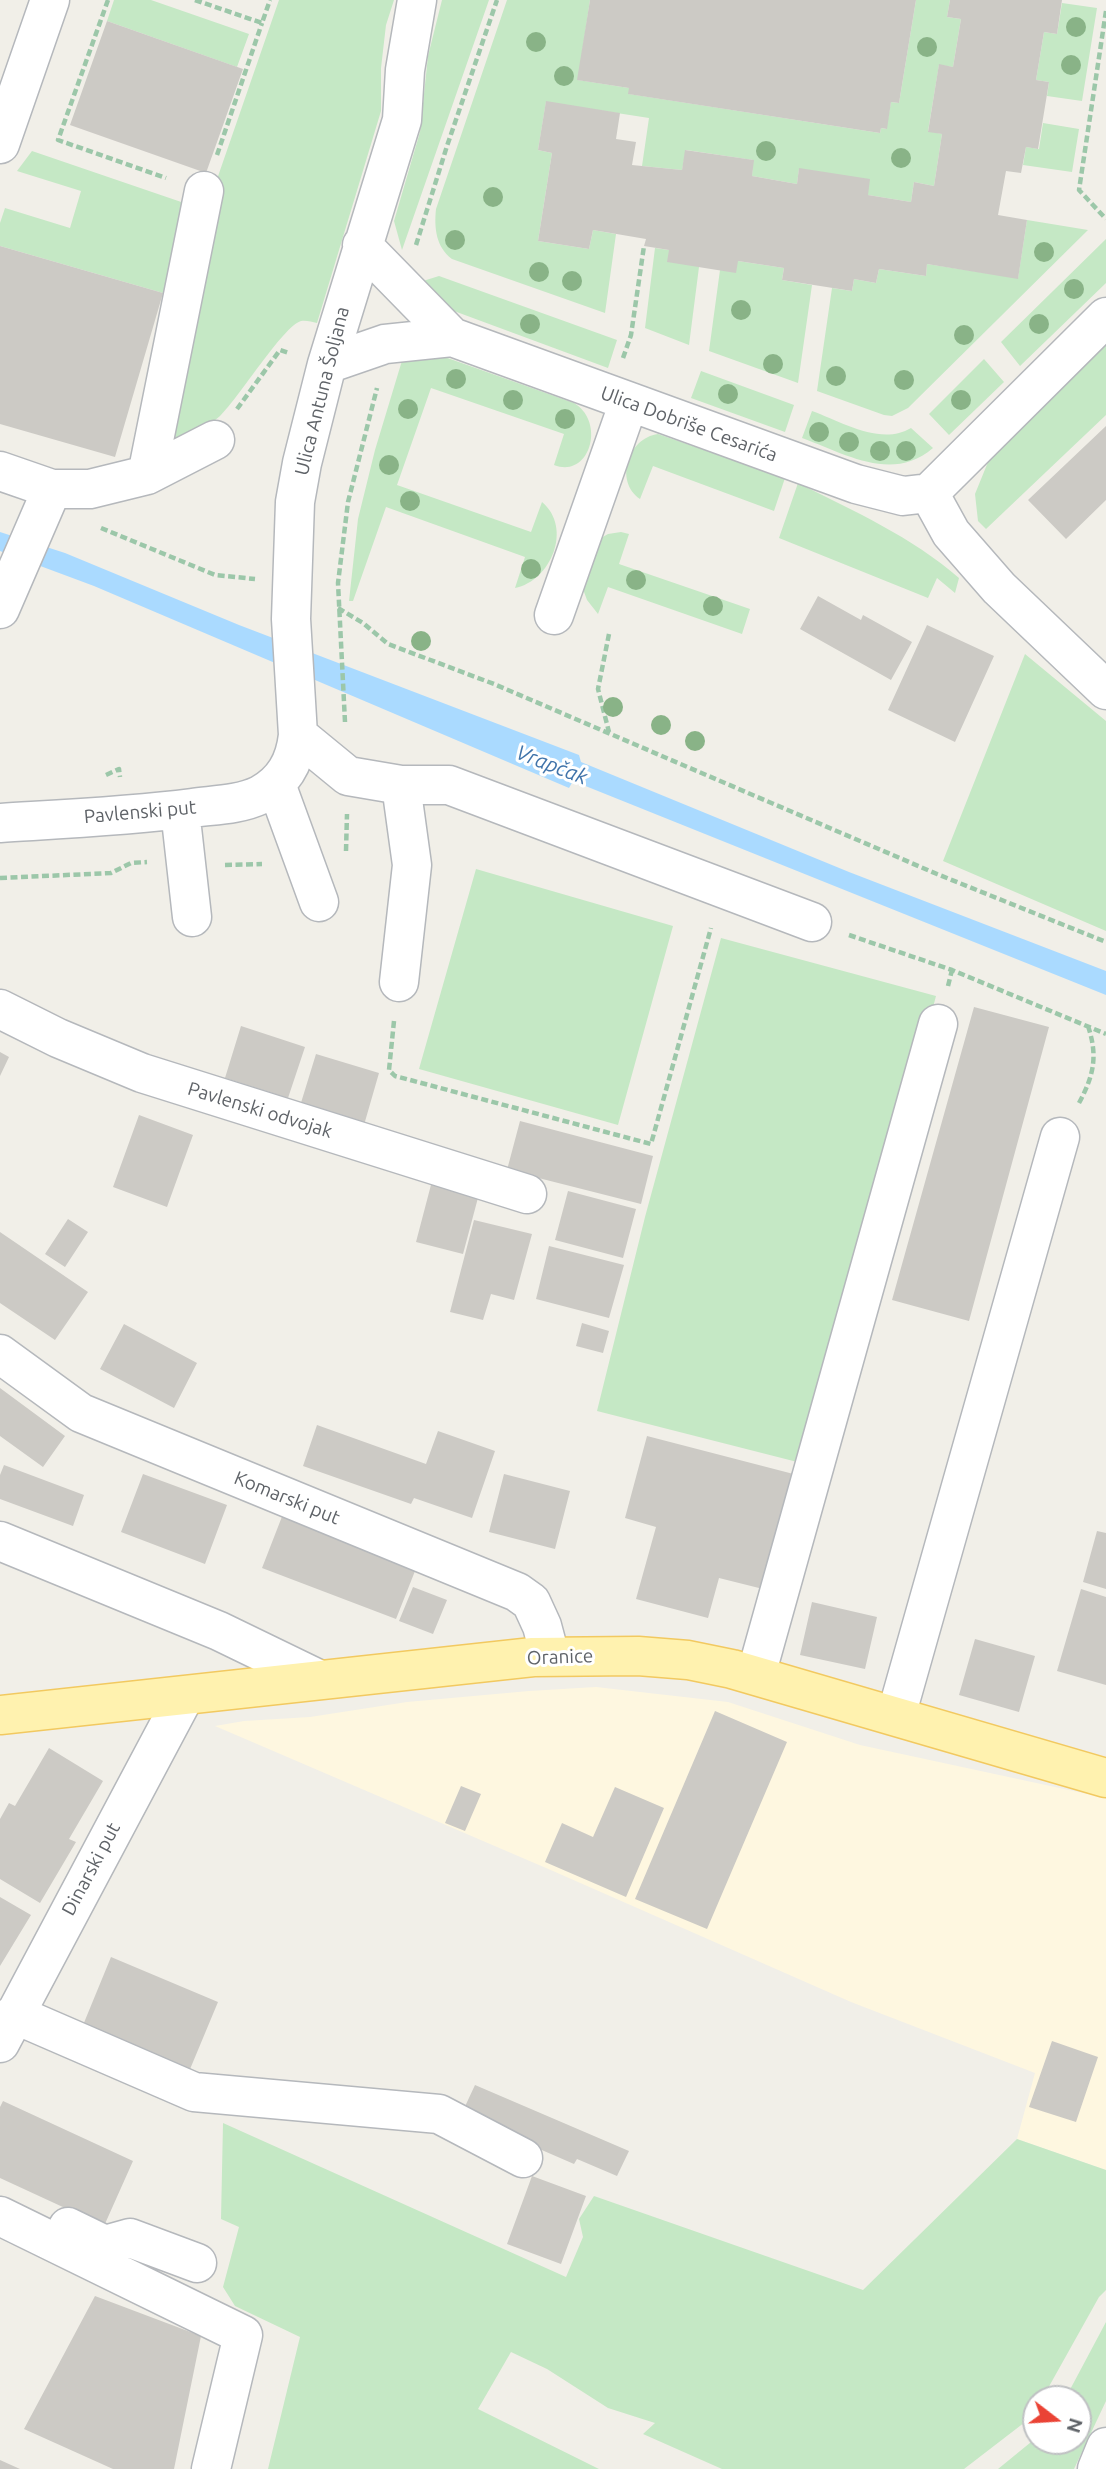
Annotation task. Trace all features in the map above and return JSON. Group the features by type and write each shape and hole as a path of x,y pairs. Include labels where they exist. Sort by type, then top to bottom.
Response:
{"main road":[{"name":"Oranice","path":"0,1715 550,1656 651,1657 688,1660 756,1675 1106,1778"}],"street":[{"path":"0,144 50,0"},
{"name":"Ulica Antuna Šoljana","path":"276,784 288,770 296,750 291,602 295,502 302,463 327,364 402,120 404,70 417,0"},
{"path":"148,475 204,191"},
{"name":"Ulica Dobriše Cesarića","path":"362,245 452,337 868,488 903,496 929,493"},
{"path":"1106,317 929,493 951,533 990,579 1106,691"},
{"name":"Ulica Dobriše Cesarića","path":"327,364 385,344 452,337"},
{"path":"554,615 619,398"},
{"path":"0,609 45,505 90,489 148,475 215,440"},
{"path":"0,471 45,505"},
{"path":"297,720 348,776 401,785 449,785 812,922"},
{"path":"276,784 319,902"},
{"name":"Pavlenski put","path":"0,823 180,810 238,803 258,796 276,784"},
{"path":"399,982 412,865 401,785"},
{"path":"180,810 192,917"},
{"name":"Pavlenski odvojak","path":"0,1009 58,1038 142,1073 527,1194"},
{"path":"756,1675 938,1024"},
{"path":"896,1716 1060,1137"},
{"name":"Komarski put","path":"0,1353 81,1413 517,1592 531,1602 542,1626 550,1656"},
{"path":"0,1541 219,1631 318,1679"},
{"name":"Dinarski put","path":"7,2028 184,1697"},
{"path":"7,2028 194,2092 439,2114 523,2158"},
{"path":"0,2194 105,2245 130,2238 197,2263"},
{"path":"0,2216 243,2335 211,2469"},
{"path":"1097,2469 1106,2447"}],"path":[{"path":"108,0 58,140 204,191 270,0"},
{"path":"195,0 262,23"},
{"path":"402,288 497,0"},
{"path":"1106,10 1079,190 1106,219"},
{"path":"619,398 644,246"},
{"path":"215,440 280,350 327,364"},
{"path":"346,732 338,583 348,502 379,377"},
{"path":"45,505 215,575 259,579 291,602 338,607 388,643 494,684 937,874 1106,942"},
{"path":"609,634 598,688 609,732"},
{"path":"399,982 389,1070 396,1076 652,1144 711,925 741,915 755,901"},
{"path":"812,922 952,970 1106,1034"},
{"path":"1060,1137 1084,1093 1092,1070 1096,1051 1088,1026"}],"shaded area":[{"path":"596,1687 728,1702 860,1745 1106,1798 1106,2170 1017,2139 1035,2073 851,2002 215,1726 244,1721 310,1717 407,1702"}],"green space":[{"path":"114,0 151,0 249,34 237,67 107,21"},
{"path":"279,0 394,0 386,25 381,68 381,111 317,323 301,321 293,326 220,416 170,448 219,216 206,211"},
{"path":"442,0 489,0 402,250 394,221 420,132 428,56"},
{"path":"507,0 590,0 578,80 629,88 629,94 880,133 881,128 886,129 891,102 899,103 916,0 950,0 947,17 961,19 953,67 939,65 928,131 942,134 934,186 914,182 911,202 868,195 799,169 797,184 752,176 753,160 686,150 682,170 642,166 649,118 546,102 538,150 552,153 538,241 589,249 593,230 616,234 605,313 452,259 442,249 437,237 436,209"},
{"path":"1062,3 1097,8 1082,101 1047,96 1049,82 1036,80 1044,32 1057,34"},
{"path":"1043,123 1079,129 1072,172 1023,165 1026,147 1039,149"},
{"path":"32,151 190,205 163,293 0,246 0,223 5,208 70,228 81,191 17,171"},
{"path":"1027,220 1088,230 908,408 892,416 884,415 817,391 832,288 852,291 854,279 876,283 879,269 926,276 927,264 1018,278"},
{"path":"1106,239 1106,283 1020,366 1001,342"},
{"path":"655,248 669,250 699,267 689,345 645,328"},
{"path":"738,261 784,268 782,280 812,285 798,383 709,351 720,270"},
{"path":"439,276 617,340 608,368 438,303 423,281"},
{"path":"1106,345 1106,415 986,529 978,521 975,494 988,462"},
{"path":"404,354 439,355 574,403 584,412 591,435 585,457 577,464 567,467 554,465 564,434 431,388 397,485 531,532 542,502 556,525 557,539 548,565 528,583 515,588 525,557 386,507 353,601 349,601 358,519 375,450"},
{"path":"984,359 1004,382 949,435 929,414"},
{"path":"701,371 794,405 785,432 691,398"},
{"path":"812,411 874,433 899,433 911,428 933,448 917,458 901,463 885,464 852,457 802,438"},
{"path":"658,434 785,478 774,511 653,466 640,499 628,482 628,461 639,443"},
{"path":"798,483 882,526 941,563 959,578 955,593 937,578 928,598 779,538"},
{"path":"621,532 629,534 619,564 750,609 742,634 608,587 598,614 587,600 583,589 601,538"},
{"path":"1025,654 1106,721 1106,931 943,861"},
{"path":"476,869 673,926 618,1125 419,1069"},
{"path":"721,938 936,996 813,1466 597,1411 645,1217"},
{"path":"223,2123 566,2277 583,2237 579,2219 594,2196 863,2290 1017,2139 1106,2170 1106,2290 1099,2297 1050,2385 1022,2385 1022,2424 964,2469 722,2469 643,2434 655,2423 608,2408 547,2369 511,2352 478,2409 599,2469 268,2469 300,2337 235,2306 223,2287 239,2227 221,2219"},
{"path":"1106,2322 1106,2401 1092,2431 1092,2385 1072,2385"},
{"path":"1022,2449 1022,2455 1081,2455 1074,2469 998,2469"}],"water":[{"name":"Vrapčak","path":"0,532 65,553 239,625 579,755 581,762 849,872 1106,971 1106,995 573,781 569,788 94,586 0,551"}],"building":[{"path":"590,0 916,0 899,103 891,102 887,129 881,128 880,133 628,94 629,88 577,80"},
{"path":"950,0 1062,0 1057,34 1044,32 1036,80 1049,82 1038,149 1026,147 1021,173 1006,171 998,215 1027,220 1018,279 927,264 926,276 879,269 876,283 854,279 852,291 782,280 784,268 738,261 736,273 667,262 669,250 644,246 646,239 593,230 589,249 538,241 552,153 538,150 546,101 620,113 616,139 636,142 632,165 682,170 685,150 754,160 752,176 797,184 799,168 870,179 868,195 911,202 914,182 934,186 942,134 928,132 939,64 953,67 961,19 947,17"},
{"path":"107,21 243,69 206,173 70,125"},
{"path":"0,246 163,293 115,457 0,424"},
{"path":"1106,426 1106,500 1066,539 1028,500"},
{"path":"818,596 861,620 863,615 912,642 891,680 800,629"},
{"path":"927,625 994,656 955,742 888,710"},
{"path":"974,1007 1049,1027 969,1321 892,1300"},
{"path":"241,1026 305,1047 288,1098 225,1078"},
{"path":"0,1052 9,1057 0,1076"},
{"path":"316,1054 379,1073 364,1125 300,1106"},
{"path":"139,1115 193,1135 167,1207 113,1187"},
{"path":"520,1121 653,1156 641,1204 507,1170"},
{"path":"432,1181 479,1194 463,1254 416,1242"},
{"path":"568,1191 636,1209 623,1258 555,1240"},
{"path":"68,1219 88,1232 65,1267 45,1254"},
{"path":"474,1220 532,1234 514,1300 491,1294 483,1320 450,1312"},
{"path":"0,1232 88,1292 55,1340 0,1303"},
{"path":"549,1246 624,1265 609,1318 536,1299"},
{"path":"582,1323 609,1331 603,1353 576,1346"},
{"path":"124,1324 197,1363 174,1408 100,1369"},
{"path":"0,1388 65,1436 43,1467 0,1436"},
{"path":"317,1425 426,1464 438,1431 495,1451 472,1518 414,1498 411,1504 303,1466"},
{"path":"647,1436 805,1477 775,1592 719,1578 708,1618 636,1599 656,1527 625,1518"},
{"path":"4,1465 84,1495 73,1526 0,1499 0,1475"},
{"path":"143,1474 227,1505 205,1564 121,1532"},
{"path":"504,1474 570,1491 555,1549 489,1532"},
{"path":"283,1514 417,1566 396,1619 262,1568"},
{"path":"1097,1531 1106,1533 1106,1589 1083,1582"},
{"path":"413,1587 447,1600 433,1634 399,1621"},
{"path":"1081,1589 1106,1597 1106,1685 1057,1671"},
{"path":"812,1602 877,1617 865,1669 800,1655"},
{"path":"975,1639 1035,1656 1019,1712 959,1695"},
{"path":"715,1711 787,1742 707,1929 635,1899"},
{"path":"49,1748 103,1781 69,1839 76,1842 40,1903 0,1879 0,1819 9,1803 15,1806"},
{"path":"461,1786 481,1794 465,1831 445,1823"},
{"path":"615,1787 664,1808 626,1897 545,1862 562,1823 593,1837"},
{"path":"0,1897 31,1915 0,1966"},
{"path":"111,1957 218,2002 188,2074 81,2030"},
{"path":"1052,2041 1098,2057 1076,2122 1029,2107"},
{"path":"475,2085 629,2151 617,2176 577,2159 574,2164 461,2115"},
{"path":"3,2101 133,2161 104,2226 0,2178 0,2107"},
{"path":"532,2176 586,2196 561,2264 507,2244"},
{"path":"95,2296 201,2336 174,2469 113,2469 24,2429"},
{"path":"0,2460 20,2469 0,2469"}]}
